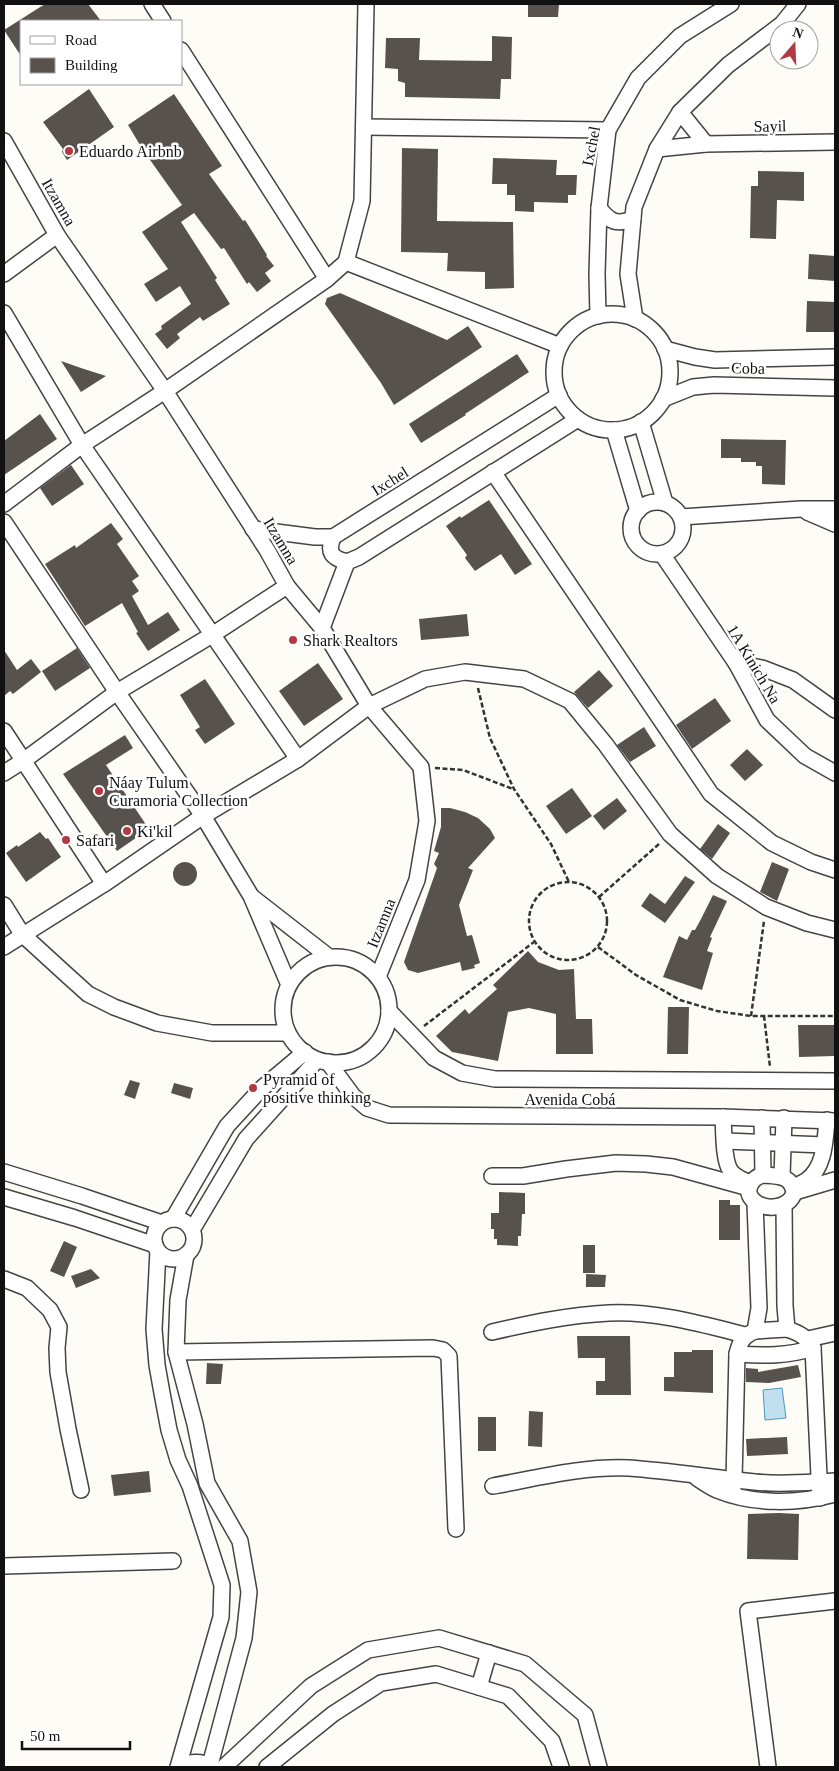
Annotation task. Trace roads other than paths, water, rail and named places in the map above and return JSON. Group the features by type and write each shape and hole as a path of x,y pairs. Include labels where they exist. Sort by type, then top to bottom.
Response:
{"street":[{"path":"152,4 162,20"},
{"path":"4,504 82,445 165,391 327,279 346,262 362,201 366,4"},
{"name":"Ixchel","path":"598,316 599,208 608,130 638,78 680,36 731,4"},
{"path":"635,319 628,274 634,207 657,149 680,112 728,64 782,24 798,4"},
{"path":"182,52 327,279"},
{"path":"680,112 706,144"},
{"path":"364,126 608,130"},
{"name":"Itzamna","path":"4,141 57,235 165,391 287,586 322,628 369,706 421,767 427,821 417,880 378,977"},
{"name":"Sayil","path":"657,149 706,144 835,142"},
{"path":"599,208 607,218 614,222 633,219"},
{"path":"4,274 57,235"},
{"path":"346,262 560,346"},
{"path":"4,313 82,445 298,759"},
{"path":"617,315 635,319 647,326 658,336 665,348 670,374 668,387 663,399 650,416 641,422 614,430 595,427 578,419 567,408 559,395 555,383 554,370 560,346 576,327 586,320 598,316 617,315"},
{"path":"665,348 695,357 715,360 835,357"},
{"name":"Coba","path":"663,399 700,386 835,388"},
{"name":"Ixchel","path":"333,537 559,395"},
{"path":"253,529 315,537 333,537 330,546 332,555 338,560 347,562 359,557 578,419"},
{"path":"641,422 665,503"},
{"path":"614,430 638,510"},
{"path":"493,472 711,794 772,843 811,862 835,870"},
{"path":"654,502 665,503 673,507 681,517 684,531 682,537 674,548 662,554 648,553 636,544 633,538 631,523 638,510 643,507 654,502"},
{"path":"681,517 801,509 835,509"},
{"path":"801,509 835,524"},
{"path":"4,522 117,692 203,816 251,896 289,985"},
{"name":"1A Kinich Na","path":"662,554 736,664 767,720 804,756 835,774"},
{"path":"322,628 347,562"},
{"path":"4,772 23,761 117,692 287,586"},
{"path":"736,664 762,668 793,680 835,710"},
{"path":"4,946 104,884 203,816 298,759 369,706 425,679 465,672 524,679 570,701 606,745 670,834 717,876 766,907 807,923 835,930"},
{"path":"4,731 104,884"},
{"path":"251,896 329,957"},
{"path":"4,905 22,934 88,994 114,1007 157,1023 212,1033 288,1033"},
{"path":"329,957 347,958 364,965 378,977 386,993 389,1012 385,1029 376,1045 361,1056 345,1062 316,1058 298,1047 288,1033 283,1017 283,1000 289,985 299,971 313,962 329,957"},
{"name":"Avenida Cobá","path":"389,1012 434,1058 462,1072 494,1079 835,1081"},
{"path":"179,1767 221,1616 222,1585 190,1486 178,1460 169,1430 157,1365 154,1329 155,1233 167,1221 227,1126 261,1089 316,1058"},
{"path":"215,1767 244,1638 249,1592 240,1541 207,1483 195,1424 176,1352 178,1300 186,1254 193,1244 192,1230 246,1139 316,1058"},
{"name":"Avenida Cobá","path":"316,1058 367,1108 389,1115 723,1117 831,1120"},
{"path":"723,1117 730,1170 750,1186"},
{"path":"762,1118 763,1175"},
{"path":"782,1176 784,1118"},
{"path":"793,1190 807,1180 819,1166 831,1120"},
{"path":"725,1142 824,1145"},
{"path":"492,1176 523,1176 616,1164 646,1164 673,1167 750,1186"},
{"path":"4,1172 167,1221 185,1222 192,1230"},
{"path":"733,1487 738,1354 740,1342 750,1333 759,1308 755,1203 749,1194 750,1186 754,1179 763,1175 787,1178 793,1190 792,1198 784,1205 760,1205 755,1203"},
{"path":"793,1190 835,1180"},
{"path":"60,1213 67,1191"},
{"path":"4,1197 60,1213 156,1248 162,1255 174,1259 186,1254"},
{"path":"784,1205 786,1329"},
{"path":"4,1279 27,1288 50,1310 59,1327 57,1348 58,1372 81,1490"},
{"path":"492,1332 553,1318 610,1313 658,1316 750,1333 786,1329 798,1332 811,1344 820,1498"},
{"path":"738,1354 779,1355 800,1352 811,1344 835,1333"},
{"path":"176,1352 433,1348 443,1350 450,1356 456,1529"},
{"path":"493,1486 569,1472 629,1468 694,1476 733,1487 835,1480"},
{"path":"733,1487 748,1499 773,1502 820,1498 835,1494"},
{"path":"4,1566 173,1561"},
{"path":"768,1767 748,1611 835,1601"},
{"path":"215,1767 311,1686 368,1650 439,1638 525,1664 585,1715 599,1767"},
{"path":"479,1687 489,1653"},
{"path":"267,1767 333,1714 381,1683 436,1674 508,1696 552,1741 561,1767"},
{"path":"179,1767 199,1762 215,1767"}],"water":[{"path":"782,1388 786,1418 765,1420 763,1390"}],"place":[{"name":"Eduardo Airbnb","path":"69,151"},
{"name":"Shark Realtors","path":"293,640"},
{"name":"Náay Tulum Curamoria Collection","path":"99,791"},
{"name":"Ki'kil","path":"127,831"},
{"name":"Safari","path":"66,840"},
{"name":"Pyramid of positive thinking","path":"253,1088"}]}
